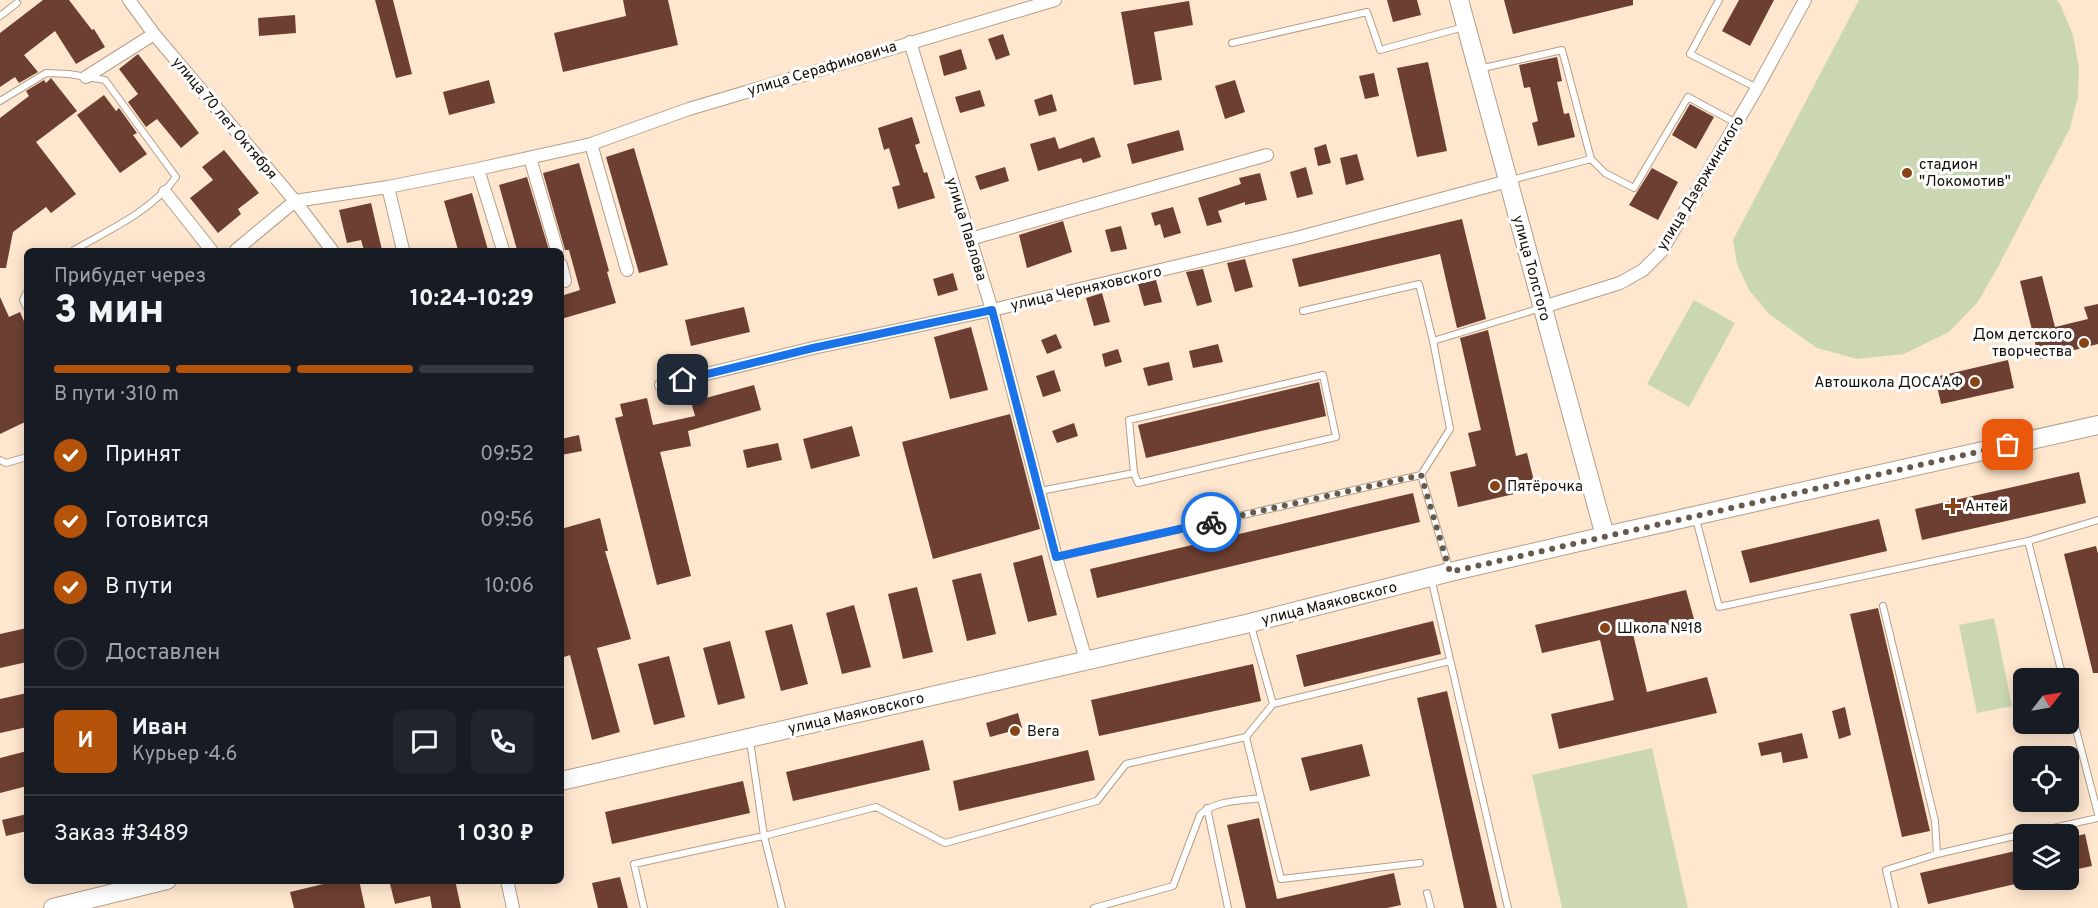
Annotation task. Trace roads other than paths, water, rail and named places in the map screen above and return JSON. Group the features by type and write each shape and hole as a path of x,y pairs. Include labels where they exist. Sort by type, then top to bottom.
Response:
{"street":[{"name":"улица 70 лет Октября","path":"129,0 154,34 295,201 330,248"},
{"name":"улица Серафимовича","path":"295,201 478,169 591,144 689,109 1055,0"},
{"name":"улица Толстого","path":"1459,0 1605,536"},
{"name":"улица Дзержинского","path":"1543,307 1620,283 1643,270 1661,252 1757,88 1805,0"},
{"path":"86,77 154,34"},
{"name":"улица Павлова","path":"910,42 992,310 1056,557 1086,660"},
{"path":"591,144 627,270"},
{"path":"970,239 1267,155"},
{"path":"531,158 556,248"},
{"path":"478,169 502,248"},
{"name":"улица Черняховского","path":"661,385 1300,237 1508,181"},
{"path":"388,186 403,248"},
{"path":"165,192 209,248"},
{"path":"238,248 295,201"},
{"path":"564,274 566,280"},
{"name":"улица Маяковского","path":"564,781 1250,622 1450,572 1695,515 2098,425"},
{"path":"53,908 151,884"},
{"path":"508,884 513,908"}],"lane":[{"path":"1719,0 1690,54 1757,88"},
{"path":"0,16 17,3"},
{"path":"1232,43 1366,12 1380,50 1466,27"},
{"path":"1478,69 1562,50 1591,159 1605,173 1634,188 1688,97 1736,123"},
{"path":"0,101 46,73 54,72 105,80 176,177 165,192 140,210 77,248"},
{"path":"1508,181 1591,159"},
{"path":"1056,557 1421,475 1450,429 1419,284 1303,311"},
{"path":"1433,341 1543,307"},
{"path":"1323,375 1336,437 1138,483 1134,472 1129,420 1323,375"},
{"path":"0,460 6,463 24,458"},
{"path":"1040,491 1134,472"},
{"path":"1421,475 1450,572"},
{"path":"1695,515 1719,607 2028,542 2098,520"},
{"path":"2028,542 2060,668"},
{"path":"1431,577 1508,908"},
{"path":"1883,606 1935,821 1937,854"},
{"path":"1250,622 1273,704"},
{"path":"644,908 634,864 764,836 876,807 945,843 1097,801 1126,764 1246,737 1273,704 1450,661"},
{"path":"2066,824 2098,816 2077,734"},
{"path":"750,737 764,836 782,908"},
{"path":"1246,737 1281,879 1420,863"},
{"path":"1094,908 1173,886 1200,815 1207,808 1223,803 1261,798"},
{"path":"1207,808 1228,908"},
{"path":"1895,908 1886,870 1937,854 2013,837"},
{"path":"1427,893 1431,908"}],"place":[{"name":"стадион \"Локомотив\"","path":"1907,173"},
{"name":"Дом детского творчества","path":"2084,343"},
{"name":"Автошкола ДОСААФ","path":"1975,382"},
{"name":"Пятёрочка","path":"1495,486"},
{"name":"Антей","path":"1953,506"},
{"name":"Школа №18","path":"1605,628"},
{"name":"Вега","path":"1015,731"}]}
